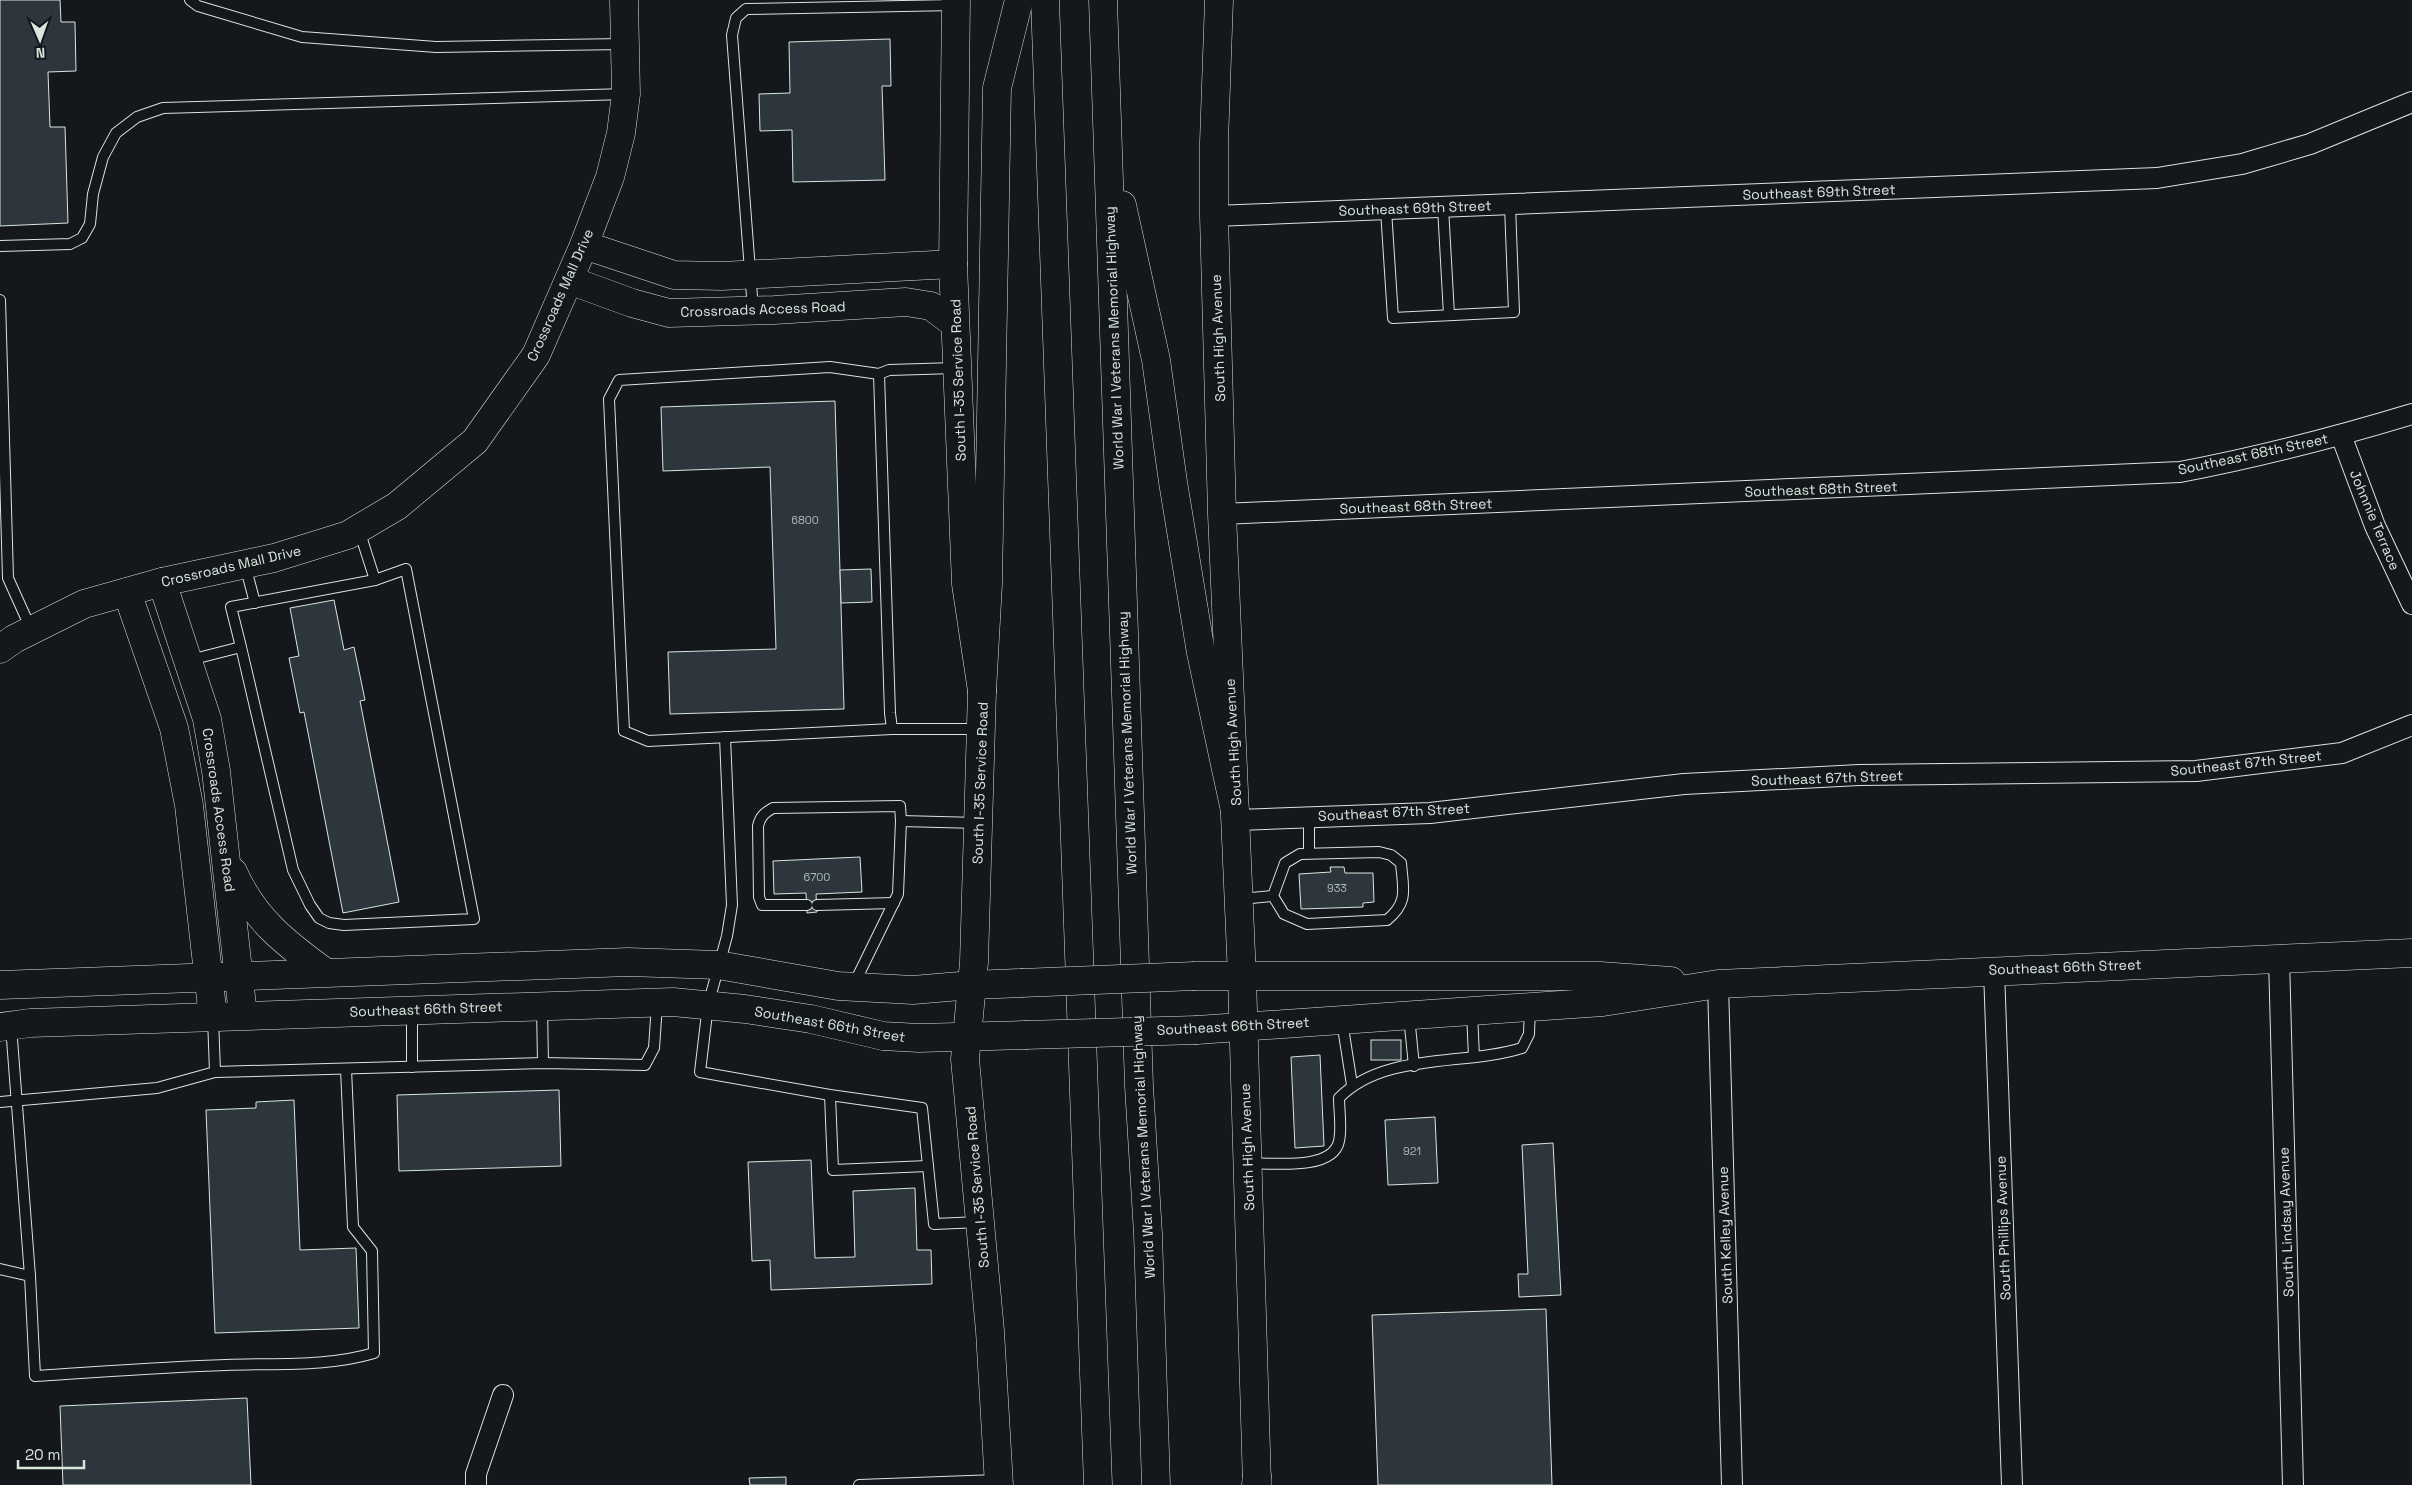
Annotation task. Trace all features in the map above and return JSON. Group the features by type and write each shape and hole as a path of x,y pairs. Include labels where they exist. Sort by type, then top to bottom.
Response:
{"main road":[{"name":"Crossroads Mall Drive","path":"0,649 32,630 84,604 162,582 274,558 348,535 397,506 475,442 536,355 584,245 610,177 621,133 626,94 624,0"},
{"path":"982,691 988,584 997,88 1020,0"},
{"path":"1045,0 1098,1485"},
{"name":"World War I Veterans Memorial Highway","path":"1103,0 1139,1086 1148,1234 1156,1485"},
{"name":"South High Avenue","path":"1220,0 1214,142 1214,216 1222,514 1240,899 1257,1482"},
{"name":"South I-35 Service Road","path":"956,2 953,264 955,324 966,584 982,691 979,823 972,984 965,1059 990,1332 999,1482"},
{"path":"1108,141 1156,360 1200,654 1237,820"},
{"path":"584,245 674,275 751,274 953,264"},
{"name":"Crossroads Access Road","path":"569,280 632,303 669,313 906,302 931,306 955,324"},
{"name":"Crossroads Access Road","path":"162,582 208,728 216,771 227,859 243,1016"},
{"name":"Crossroads Access Road","path":"127,592 174,728 189,805 213,1016"},
{"path":"227,859 242,892 260,917 281,939 325,972"},
{"name":"Southeast 66th Street","path":"6,1026 213,1016 657,1002 708,1006 811,1020 882,1036 919,1038 1198,1030 1603,1002 1718,984 1994,970 2412,953"},
{"name":"Southeast 66th Street","path":"0,985 628,962 718,965 853,986 913,990 972,984 1195,976 1600,976 1718,984"}],"street":[{"name":"Southeast 69th Street","path":"1214,216 2157,178 2242,164 2310,144 2412,102"},
{"name":"Southeast 68th Street","path":"1222,514 2180,472 2231,462 2341,435 2412,414"},
{"name":"Johnnie Terrace","path":"2341,435 2375,526 2412,604"},
{"name":"Southeast 67th Street","path":"1237,820 1430,813 1684,784 1859,775 2196,771 2342,753 2412,724"},
{"name":"South Lindsay Avenue","path":"2279,958 2293,1485"},
{"name":"South Phillips Avenue","path":"1994,970 2012,1485"},
{"name":"South Kelley Avenue","path":"1718,984 1732,1485"},
{"path":"476,1485 476,1474 503,1395"}],"lane":[{"path":"190,0 198,6 302,37 436,47 626,44"},
{"path":"753,310 732,35 736,18 746,9 763,4 956,2"},
{"path":"0,246 70,244 82,238 90,224 93,194 103,157 116,133 137,117 163,108 626,94"},
{"path":"1386,210 1393,318 1514,312 1510,205"},
{"path":"1443,207 1449,315"},
{"path":"0,300 8,578 32,630"},
{"path":"957,368 889,370 880,374 830,367 619,380 609,399 624,732 648,741 892,729 981,729"},
{"path":"880,374 892,729"},
{"path":"359,529 375,580"},
{"path":"245,564 255,603"},
{"path":"406,569 474,919 344,925 328,923 319,918 310,905 293,870 242,647 230,608 375,580 406,569"},
{"path":"188,660 242,647"},
{"path":"725,738 732,905 708,1006 700,1072 830,1095 922,1108 934,1224 981,1222"},
{"path":"853,986 894,903 898,894 900,806 773,808 760,818 758,826 759,897 762,905 894,903"},
{"path":"1309,817 1309,853"},
{"path":"901,821 979,823"},
{"path":"1379,852 1391,855 1401,863 1404,897 1397,912 1387,920 1308,924 1284,914 1273,896 1285,863 1300,854 1379,852"},
{"path":"1240,899 1273,896"},
{"path":"0,1102 157,1088 215,1072 543,1063 645,1065 654,1048 657,1002"},
{"path":"542,1005 543,1063"},
{"path":"1248,1163 1319,1162 1334,1154 1339,1141 1339,1098 1352,1085 1373,1074 1446,1059 1498,1056 1522,1048 1529,1034 1530,1007"},
{"path":"412,1010 412,1067"},
{"path":"1472,1011 1474,1058"},
{"path":"1408,1015 1414,1066"},
{"path":"213,1016 215,1072"},
{"path":"1342,1020 1352,1085"},
{"path":"6,1026 19,1100 35,1376 174,1367 301,1362 356,1358 374,1353 372,1250 353,1227 346,1069"},
{"path":"830,1095 833,1170 928,1166"},
{"path":"0,1269 30,1276"},
{"path":"859,1485 999,1482"}],"building":[{"path":"0,0 60,0 61,22 75,22 76,71 48,72 50,127 65,127 68,223 0,226"},
{"path":"890,39 891,86 882,86 885,180 793,182 792,130 760,131 759,94 790,93 789,42"},
{"path":"835,401 844,709 670,714 668,652 776,649 770,467 663,471 661,407"},
{"path":"871,569 872,602 841,603 840,570"},
{"path":"334,600 344,650 354,647 365,700 360,701 399,902 343,913 304,712 300,713 289,658 299,656 290,608"},
{"path":"860,857 862,892 816,894 817,912 807,913 806,893 774,894 773,861"},
{"path":"1330,867 1344,867 1345,873 1373,873 1374,902 1363,903 1363,907 1301,909 1299,874 1331,872"},
{"path":"1371,1040 1401,1040 1401,1060 1371,1060"},
{"path":"1320,1055 1324,1146 1295,1148 1291,1057"},
{"path":"559,1090 561,1166 399,1171 397,1095"},
{"path":"294,1100 300,1250 356,1248 359,1328 215,1333 206,1110 256,1108 256,1102"},
{"path":"1435,1117 1438,1183 1388,1185 1385,1120"},
{"path":"1553,1143 1561,1295 1519,1297 1518,1274 1528,1274 1522,1145"},
{"path":"811,1160 815,1258 855,1257 853,1191 915,1188 917,1250 931,1250 932,1284 771,1290 770,1260 752,1261 748,1162"},
{"path":"1546,1309 1552,1485 1378,1485 1372,1315"},
{"path":"247,1398 251,1485 63,1485 60,1406"},
{"path":"786,1477 786,1485 750,1485 749,1478"}]}
